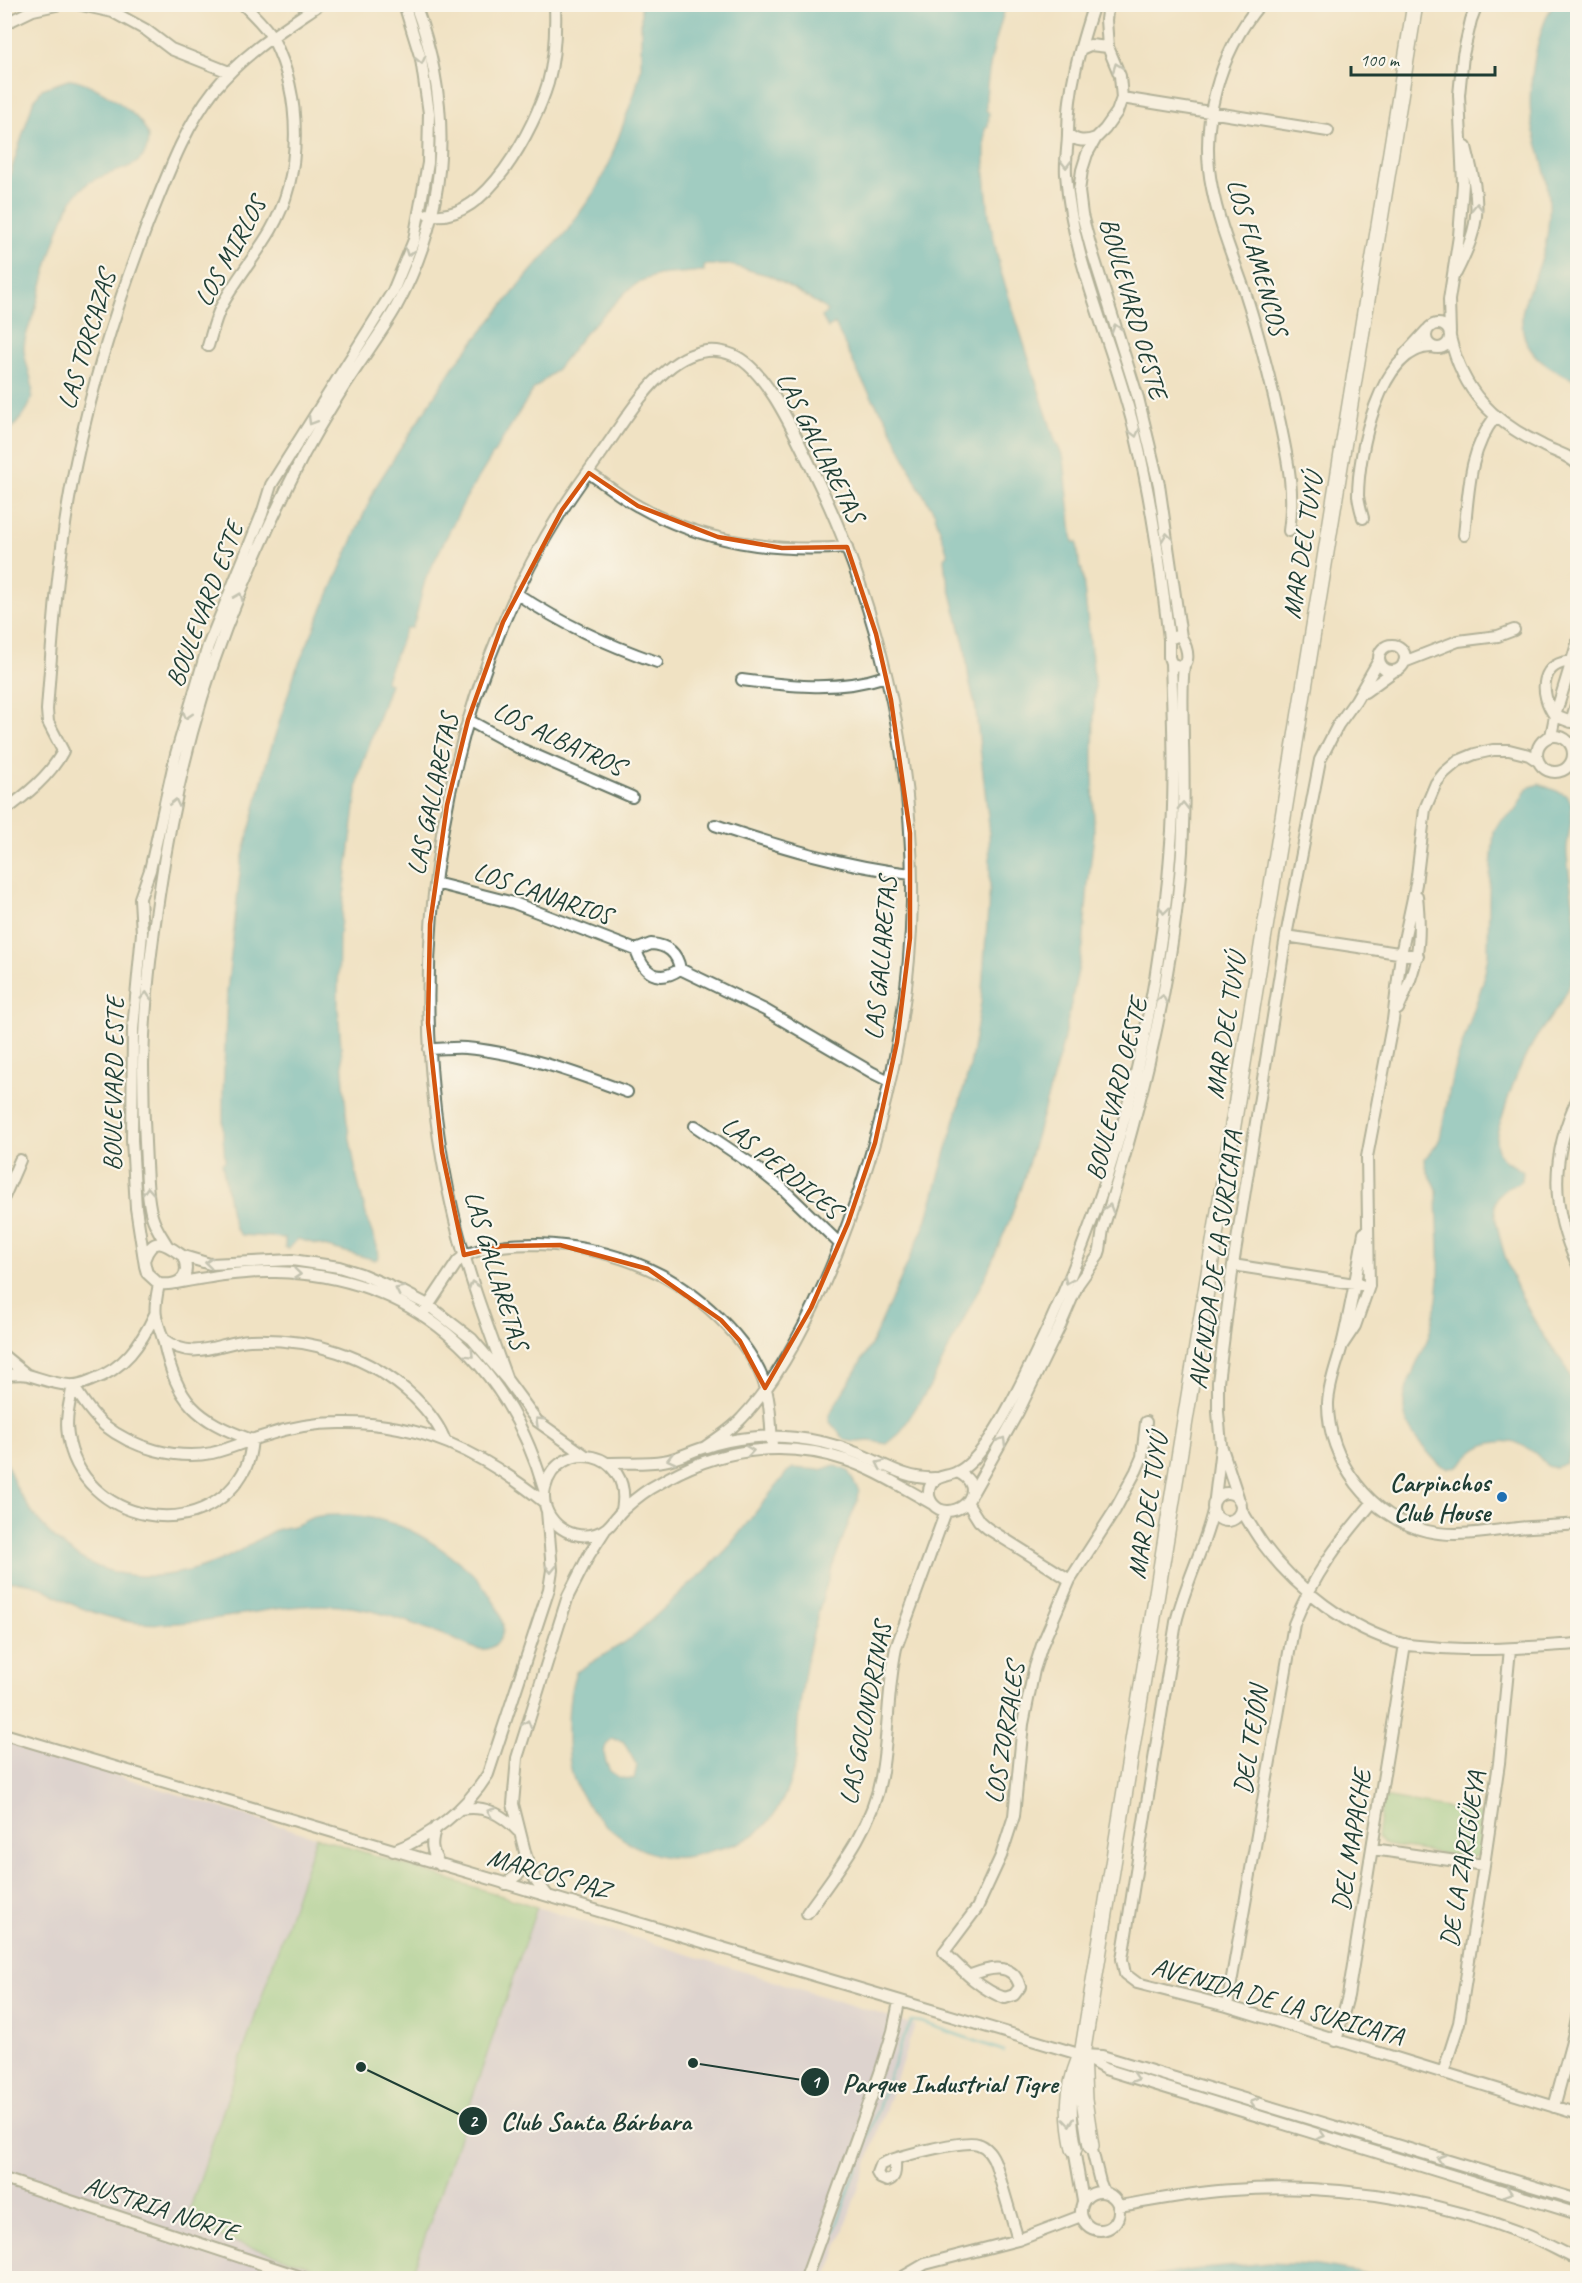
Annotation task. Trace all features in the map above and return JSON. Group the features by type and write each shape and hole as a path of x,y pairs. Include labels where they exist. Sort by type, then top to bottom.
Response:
{"street":[{"path":"4,24 33,10 61,4"},
{"path":"77,4 113,12 146,30 171,49 229,72"},
{"path":"243,4 272,37"},
{"name":"LAS TORCAZAS","path":"4,811 33,789 59,759 63,751 48,722 48,690 60,557 75,463 116,312 155,207 190,128 213,91 248,54 320,4"},
{"name":"BOULEVARD ESTE","path":"222,624 304,454 393,291 414,240 428,163 429,113 422,59 404,4"},
{"name":"BOULEVARD ESTE","path":"145,1258 136,1208 132,1140 142,933 140,898 150,870 180,755 209,677 222,624 269,492 281,469 354,362 393,312 420,256 432,216 440,163 441,130 440,100 431,48 415,4"},
{"path":"420,212 432,216 453,213 477,200 498,176 522,142 541,102 550,74 555,44 555,4"},
{"name":"BOULEVARD OESTE","path":"1094,4 1075,66 1070,92 1066,118 1068,134 1066,174 1079,251 1132,400"},
{"path":"1108,4 1106,20 1108,47 1120,76 1122,98 1329,131"},
{"name":"LOS FLAMENCOS","path":"1260,4 1234,43 1224,67 1216,93 1208,135 1211,185 1218,214 1259,340 1289,467 1293,500 1288,531"},
{"name":"MAR DEL TUYÚ","path":"1082,2055 1414,4"},
{"path":"1477,4 1462,55 1459,95 1463,184 1459,236 1449,300 1450,335 1463,375 1482,404 1495,417 1542,446 1563,454 1578,465"},
{"name":"LOS MIRLOS","path":"208,346 222,305 276,220 292,170 294,123 292,103 288,80 272,37"},
{"path":"1081,49 1097,44 1108,47"},
{"name":"BOULEVARD OESTE","path":"1122,98 1117,112 1106,129 1096,138 1082,170 1079,191 1082,214 1132,400 1140,456 1182,637"},
{"path":"1452,281 1472,238 1477,217 1476,182 1462,131"},
{"path":"1068,134 1074,139 1086,141 1096,138"},
{"path":"1463,184 1476,182"},
{"path":"1459,236 1472,238"},
{"path":"1079,251 1091,248"},
{"path":"1363,518 1358,496 1371,418 1384,385 1449,300"},
{"path":"1428,328 1442,324 1450,335"},
{"path":"1428,328 1426,338 1434,347 1457,362"},
{"path":"1401,360 1418,349 1447,345 1450,335"},
{"name":"LAS GALLARETAS","path":"507,1380 464,1255 452,1209 432,1085 428,1023 429,957 435,883 447,805 468,720 499,633 562,510 622,423 671,366 690,354 701,351 724,352 746,362 764,382 795,435 823,491 865,596 886,676 900,749 910,833 910,938 905,996 889,1081 865,1177 840,1244 812,1308 765,1388 744,1416 705,1447"},
{"path":"1464,535 1475,452 1482,433 1495,417"},
{"path":"1563,454 1578,455"},
{"path":"281,469 291,473 293,477"},
{"path":"589,473 638,506 692,530 752,545 819,549 847,547"},
{"path":"269,492 272,497 283,499"},
{"path":"1578,526 1578,544"},
{"name":"BOULEVARD OESTE","path":"1166,566 1169,639"},
{"path":"517,594 573,628 621,650 657,662"},
{"path":"1578,595 1578,600"},
{"name":"AVENIDA DE LA SURICATA","path":"1356,700 1404,662 1458,641 1498,636 1514,630"},
{"path":"1182,637 1187,645 1188,654 1184,665 1179,667 1171,663 1169,639 1182,637"},
{"path":"1551,736 1555,716 1575,661 1578,641"},
{"name":"AVENIDA DE LA SURICATA","path":"1432,650 1389,645 1382,650 1379,660 1356,700 1338,725 1320,760 1286,936 1233,1265 1218,1382 1221,1445 1213,1511 1208,1532 1185,1589 1176,1622 1122,1959 1125,1974 1137,1983 1227,2006 1578,2114"},
{"path":"1396,646 1403,650 1404,662"},
{"path":"1379,660 1386,669 1394,670"},
{"path":"1574,721 1555,716 1545,700 1543,689 1545,678 1552,669 1561,663 1575,661"},
{"name":"BOULEVARD OESTE","path":"1171,663 1178,740"},
{"name":"BOULEVARD OESTE","path":"973,1492 1078,1284 1100,1250 1102,1229 1130,1100 1152,1024 1160,950 1173,886 1173,795 1184,665"},
{"path":"742,680 819,687 850,686 886,676"},
{"path":"1567,740 1574,721 1578,698"},
{"name":"LOS ALBATROS","path":"468,720 539,758 632,797"},
{"path":"1341,1347 1355,1326 1369,1286 1367,1157 1393,1020 1401,954 1416,884 1425,809 1436,783 1458,761 1475,754 1493,750 1521,752 1552,772 1564,771 1573,767 1576,754 1567,740 1556,736 1551,736 1521,752"},
{"path":"1538,761 1540,743"},
{"name":"BOULEVARD ESTE","path":"167,1245 157,1230 148,1201 138,1029 180,755"},
{"path":"715,825 781,847 837,862 911,874"},
{"name":"LOS CANARIOS","path":"435,883 514,903 636,950 651,944 666,947 674,952 679,960 680,969"},
{"path":"1393,1020 1412,979 1418,956 1420,923 1416,884"},
{"path":"144,886 152,885 159,893"},
{"path":"141,915 150,916 156,912"},
{"path":"1286,936 1418,956"},
{"name":"LOS CANARIOS","path":"636,950 643,966 655,975 672,974 680,969"},
{"name":"LOS CANARIOS","path":"680,969 765,1011 889,1081"},
{"path":"429,1049 486,1050 560,1068 627,1092"},
{"path":"1578,1098 1569,1116 1561,1144 1557,1194 1564,1233 1578,1265"},
{"name":"LAS PERDICES","path":"695,1125 783,1189 840,1244"},
{"path":"132,1140 145,1140"},
{"path":"4,1197 20,1160"},
{"name":"BOULEVARD OESTE","path":"957,1472 973,1460 985,1445 1027,1382 1117,1165"},
{"path":"1367,1215 1355,1284 1328,1403 1332,1431 1354,1481 1373,1502 1404,1523 1427,1531 1463,1534 1522,1527 1578,1524"},
{"path":"1085,1240 1093,1237 1101,1240"},
{"path":"393,1851 418,1840 459,1810 479,1789 497,1753 549,1589 552,1570 544,1489 528,1440 498,1387 460,1344 425,1310 352,1284 298,1273 251,1272 159,1284 147,1273 145,1258 152,1246 158,1243 167,1245 183,1256 210,1264 292,1260 339,1267 382,1282 472,1339 507,1380 537,1421 586,1456"},
{"path":"425,1310 464,1255 502,1246 560,1245 590,1250 648,1269 700,1302 740,1341 760,1374 765,1388 772,1443"},
{"path":"1079,1253 1082,1261 1092,1263"},
{"path":"176,1283 186,1271 183,1256"},
{"path":"1233,1265 1369,1286"},
{"path":"4,1375 26,1374 58,1384 73,1385 106,1375 124,1362 144,1337 155,1314 159,1284"},
{"path":"155,1314 172,1374 185,1399 216,1426 252,1440"},
{"path":"163,1339 174,1346 198,1351 248,1340 269,1340 314,1345 341,1352 362,1360 406,1390 434,1420 445,1441"},
{"path":"4,1356 26,1374"},
{"path":"73,1385 85,1405 103,1424 128,1439 163,1453 210,1454 288,1430 339,1423 392,1426 445,1441 492,1464 546,1506 553,1521 561,1529 572,1534 595,1535 605,1530 616,1521 625,1497 623,1484 608,1463 586,1456 574,1457 555,1468 544,1489"},
{"path":"73,1385 68,1435 77,1464 99,1492 111,1502 136,1513 150,1516 182,1515 215,1501 229,1490 246,1468 252,1440"},
{"name":"LOS ZORZALES","path":"971,1976 944,1952 977,1908 994,1875 1009,1835 1018,1792 1023,1724 1034,1670 1051,1620 1070,1580 1115,1510 1136,1471 1144,1447 1146,1422"},
{"path":"608,1463 662,1461 684,1456 705,1447 749,1438 772,1443 847,1461 946,1511 959,1508 967,1502 973,1492 969,1479 957,1472 924,1479 904,1476 855,1452 794,1437 772,1443 732,1453 689,1467 655,1485 622,1510"},
{"name":"AVENIDA DE LA SURICATA","path":"1221,1445 1241,1509 1274,1558 1307,1591 1350,1621 1384,1638 1405,1644 1454,1650 1578,1644"},
{"path":"931,1503 929,1490 935,1478"},
{"path":"1215,1498 1226,1492 1238,1497"},
{"path":"967,1502 987,1528 1070,1580"},
{"name":"DEL TEJÓN","path":"1227,2006 1294,1624 1307,1591 1338,1543 1373,1502"},
{"path":"1234,1519 1241,1509"},
{"name":"LAS GOLONDRINAS","path":"807,1913 861,1834 875,1800 881,1778 891,1671 896,1648 946,1511"},
{"path":"1213,1511 1222,1520 1234,1519 1250,1524"},
{"name":"AVENIDA DE LA SURICATA","path":"1208,1532 1222,1520"},
{"path":"548,1896 535,1879 518,1831 513,1804 517,1758 568,1596 605,1530"},
{"name":"DEL MAPACHE","path":"1336,2041 1348,1996 1405,1644"},
{"name":"DE LA ZARIGÜEYA","path":"1443,2073 1459,2023 1484,1865 1499,1763 1510,1648"},
{"name":"MARCOS PAZ","path":"4,1734 1082,2055"},
{"path":"459,1810 474,1807 495,1812 510,1822 518,1831"},
{"path":"436,1827 431,1840 431,1848 440,1865"},
{"path":"1373,1849 1484,1865"},
{"path":"505,1884 520,1873 526,1856"},
{"path":"806,2278 880,2073 899,2002"},
{"path":"1554,2107 1578,2013"},
{"path":"1082,2055 1084,2100 1091,2146 1104,2192"},
{"path":"1082,2055 1074,2074 1069,2097 1069,2127 1083,2201 1081,2216 1087,2226 1099,2230 1105,2230 1115,2223 1120,2212 1113,2197 1104,2192 1092,2193 1083,2201"},
{"path":"1082,2055 1102,2056 1578,2200"},
{"path":"1082,2055 1105,2069 1578,2214"},
{"path":"895,2160 968,2142 985,2148 992,2155 996,2165 1018,2240"},
{"name":"AUSTRIA NORTE","path":"4,2179 304,2278"},
{"path":"1119,2206 1186,2194 1231,2190 1298,2187 1381,2194 1461,2213 1524,2234 1578,2260"},
{"path":"901,2278 925,2264 1018,2240 1081,2216"}],"highlighted area":[{"path":"589,473 638,506 718,537 782,548 847,547 876,634 891,700 910,833 910,938 897,1042 875,1143 848,1223 811,1308 765,1388 740,1341 721,1320 648,1269 560,1245 502,1246 464,1255 442,1152 428,1023 430,924 447,805 468,720 503,622 562,510"}],"shaded area":[{"path":"4,1740 316,1837 184,2225 348,2278 5,2278"},
{"path":"537,1907 915,2025 827,2278 411,2278"}],"green space":[{"path":"1383,1797 1487,1815 1483,1849 1480,1854 1470,1858 1385,1845 1377,1837"},
{"path":"316,1837 537,1907 411,2278 348,2278 184,2226"}],"water":[{"path":"641,5 1006,5 987,83 986,110 989,113 988,127 985,128 985,174 989,215 1000,269 1055,440 1064,459 1073,542 1077,542 1080,569 1082,569 1095,686 1094,835 1083,947 1062,1047 1011,1217 987,1273 930,1386 899,1434 887,1444 845,1440 829,1421 829,1415 870,1347 926,1222 970,1066 981,1002 990,884 989,826 975,704 969,681 965,648 945,570 944,558 948,555 934,512 918,486 885,416 860,377 835,324 828,328 822,317 827,311 771,276 730,265 704,265 704,271 658,275 641,281 627,291 586,332 557,369 533,390 466,498 426,578 412,628 406,628 385,682 390,684 359,775 339,936 338,1007 347,1122 357,1178 368,1222 377,1246 378,1258 375,1260 298,1239 288,1249 285,1247 285,1238 241,1235 235,1228 231,1215 222,1163 225,1161 223,1096 227,991 241,864 266,764 295,672 376,486 453,367 531,271 567,231 595,191 608,166 641,69"},
{"path":"1553,5 1577,5 1577,381 1551,368 1536,356 1526,341 1522,322 1526,298 1543,254 1549,223 1547,183 1533,128 1530,99 1537,47"},
{"path":"71,79 104,93 128,110 145,129 148,138 147,149 135,164 87,184 68,207 55,240 24,344 32,398 26,412 5,438 5,190 33,102 42,89"},
{"path":"1539,784 1567,795 1572,808 1567,853 1576,929 1575,960 1570,985 1525,1057 1505,1108 1497,1136 1497,1149 1501,1157 1523,1172 1522,1180 1499,1194 1495,1218 1505,1255 1525,1304 1571,1378 1576,1405 1575,1425 1566,1463 1560,1466 1548,1466 1525,1447 1504,1442 1482,1446 1455,1467 1447,1468 1434,1459 1411,1432 1405,1418 1404,1404 1410,1378 1429,1335 1438,1285 1437,1190 1426,1168 1425,1158 1440,1138 1453,1072 1483,982 1488,955 1489,891 1494,831 1500,821 1515,811 1527,788"},
{"path":"4,1457 18,1490 39,1521 60,1543 82,1559 106,1570 132,1575 160,1576 190,1570 221,1560 274,1531 314,1517 349,1515 366,1517 410,1530 436,1545 469,1570 481,1583 500,1613 503,1632 494,1645 478,1649 394,1617 368,1610 316,1605 190,1622 140,1623 98,1614 74,1605 35,1585 5,1582"},
{"path":"834,1465 848,1471 859,1491 858,1500 815,1624 803,1682 796,1759 784,1797 764,1827 746,1840 733,1845 682,1857 654,1854 639,1848 625,1840 600,1819 589,1807 574,1780 569,1756 568,1726 570,1696 576,1672 630,1639 706,1570 727,1549 787,1472 793,1468 821,1470","holes":["612,1739 623,1741 637,1766 634,1779 620,1778 610,1771 605,1758 608,1742"]},
{"path":"1270,2263 1311,2265 1394,2278 1144,2278 1192,2270"}],"waterway":[{"path":"818,2278 900,2046 912,2021 921,2022 1004,2051"}],"place":[{"name":"Carpinchos Club House","path":"1502,1497"},
{"name":"Parque Industrial Tigre","path":"693,2063"},
{"name":"Club Santa Bárbara","path":"361,2067"}]}
